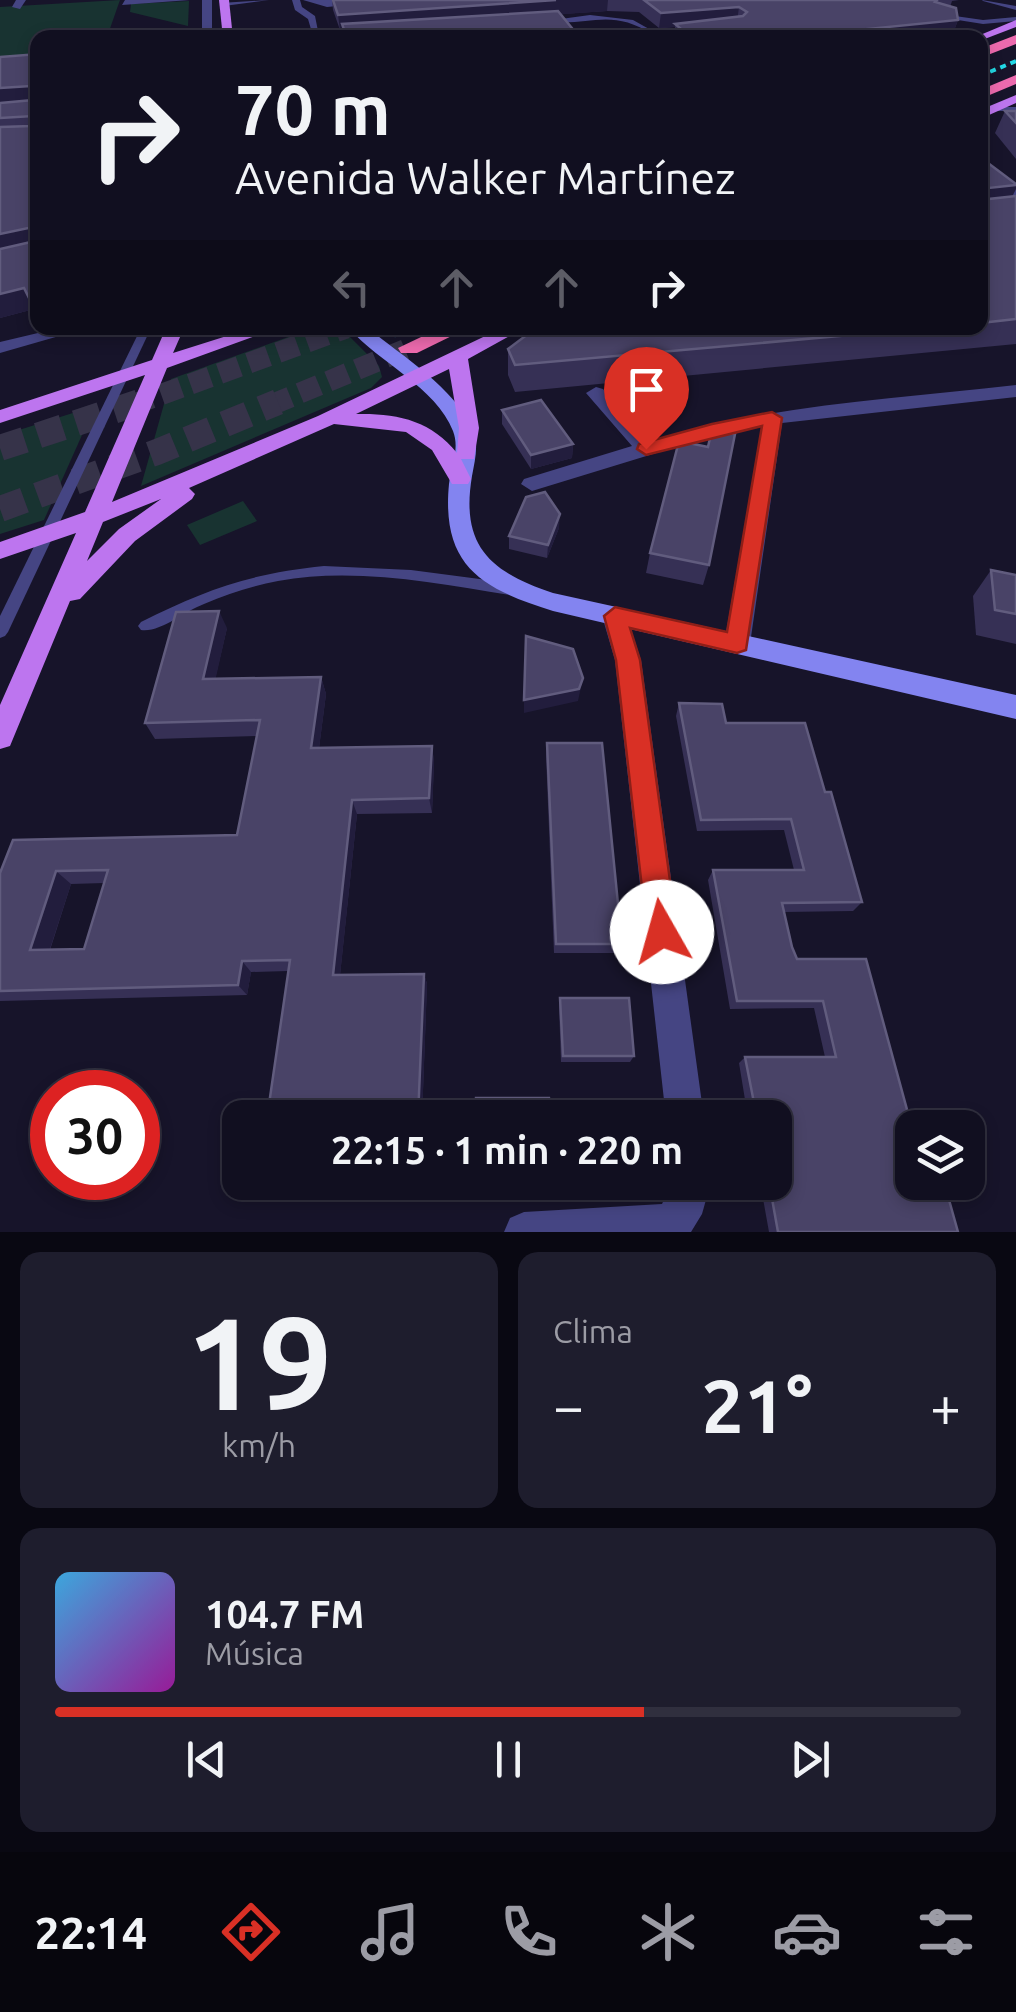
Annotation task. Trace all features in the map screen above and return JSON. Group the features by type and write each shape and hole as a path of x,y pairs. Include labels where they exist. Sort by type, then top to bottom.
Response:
{"highway":[{"path":"988,48 1012,29"},
{"path":"988,92 1016,79"},
{"path":"410,348 441,335"}],"main road":[{"path":"224,2 227,30"},
{"path":"988,112 1016,99"},
{"path":"0,737 172,335"},
{"path":"0,418 248,335"},
{"path":"366,335 455,418 467,454"},
{"path":"0,552 220,469 416,381 503,335"},
{"path":"459,360 459,387 472,425 460,479 460,526 466,549 488,576 514,589 615,616 1016,707"},
{"path":"327,422 386,421 418,428 446,452 460,479"},
{"path":"56,612 127,535 220,469"}],"street":[{"path":"122,19 125,2 185,0"},
{"path":"207,0 207,30"},
{"path":"224,2 266,0"},
{"path":"296,0 298,8 312,18 315,30"},
{"path":"307,0 327,4 396,0"},
{"path":"988,172 1016,194"},
{"path":"0,348 51,335"},
{"path":"532,484 712,430 772,418 1016,391"},
{"path":"596,394 646,449"},
{"path":"737,644 772,418"},
{"path":"615,616 628,660 683,1100"},
{"path":"524,1232 669,1224 688,1210"}],"lane":[{"path":"985,0 1016,8"},
{"path":"936,16 983,22 1012,29 966,24 936,16"},
{"path":"533,22 613,18 636,22 648,30"},
{"path":"966,24 974,30"},
{"path":"994,109 1016,109"},
{"path":"0,632 143,335"},
{"path":"146,626 194,599 252,579 309,570 372,570 514,589"}],"green space":[{"path":"120,0 109,30 30,30 30,66 0,68 0,7"},
{"path":"189,1 188,26 130,12 131,4"},
{"path":"294,335 348,335 379,366 382,377 371,388 141,486 171,379"},
{"path":"95,406 44,520 0,534 0,436"},
{"path":"243,501 257,521 200,545 187,525"}],"building":[{"path":"333,0 556,0 338,15"},
{"path":"644,0 937,0 956,8 958,20 858,30 682,30 675,24 743,16 747,12 739,7 661,13"},
{"path":"558,11 573,30 344,30 342,24"},
{"path":"30,55 30,86 0,88 0,57"},
{"path":"30,100 30,116 0,118 0,103"},
{"path":"1005,111 1016,111 1016,123"},
{"path":"30,126 30,228 0,234 0,127"},
{"path":"988,163 1016,184 988,188"},
{"path":"1016,196 1016,319 988,322 988,199"},
{"path":"30,242 30,300 24,288 0,294 0,249"},
{"path":"527,335 850,335 515,365 508,349"},
{"path":"541,400 573,444 531,455 502,410"},
{"path":"712,429 735,434 709,565 650,553 679,441 708,447"},
{"path":"545,492 560,514 548,545 509,536 526,497"},
{"path":"991,570 1016,575 1016,614 995,610"},
{"path":"219,611 203,679 321,677 311,748 432,746 429,798 352,800 333,975 424,974 419,1100 270,1100 290,960 242,961 238,985 0,991 0,873 13,840 237,835 260,720 145,723 176,612","holes":["108,870 84,949 30,950 56,871"]},
{"path":"526,636 573,649 583,678 579,689 524,700"},
{"path":"679,703 722,704 726,723 805,723 825,792 831,792 862,902 782,903 792,947 797,959 866,959 907,1110 895,1110 895,1200 949,1200 958,1232 778,1232 772,1200 792,1200 792,1100 753,1100 745,1057 836,1057 823,1001 737,1001 713,870 804,870 791,819 701,820"},
{"path":"547,743 602,743 622,944 556,944"},
{"path":"560,998 629,998 634,1056 563,1056"},
{"path":"549,1098 549,1100 476,1100"}],"tunnel":[{"path":"132,405 327,335"},
{"path":"271,405 409,348"},
{"path":"0,448 140,402"},
{"path":"0,509 157,452 278,402"}],"railway":[{"path":"988,73 1016,61"}],"route":[{"path":"646,449 772,418 737,644 615,616 628,660 662,932"}]}
